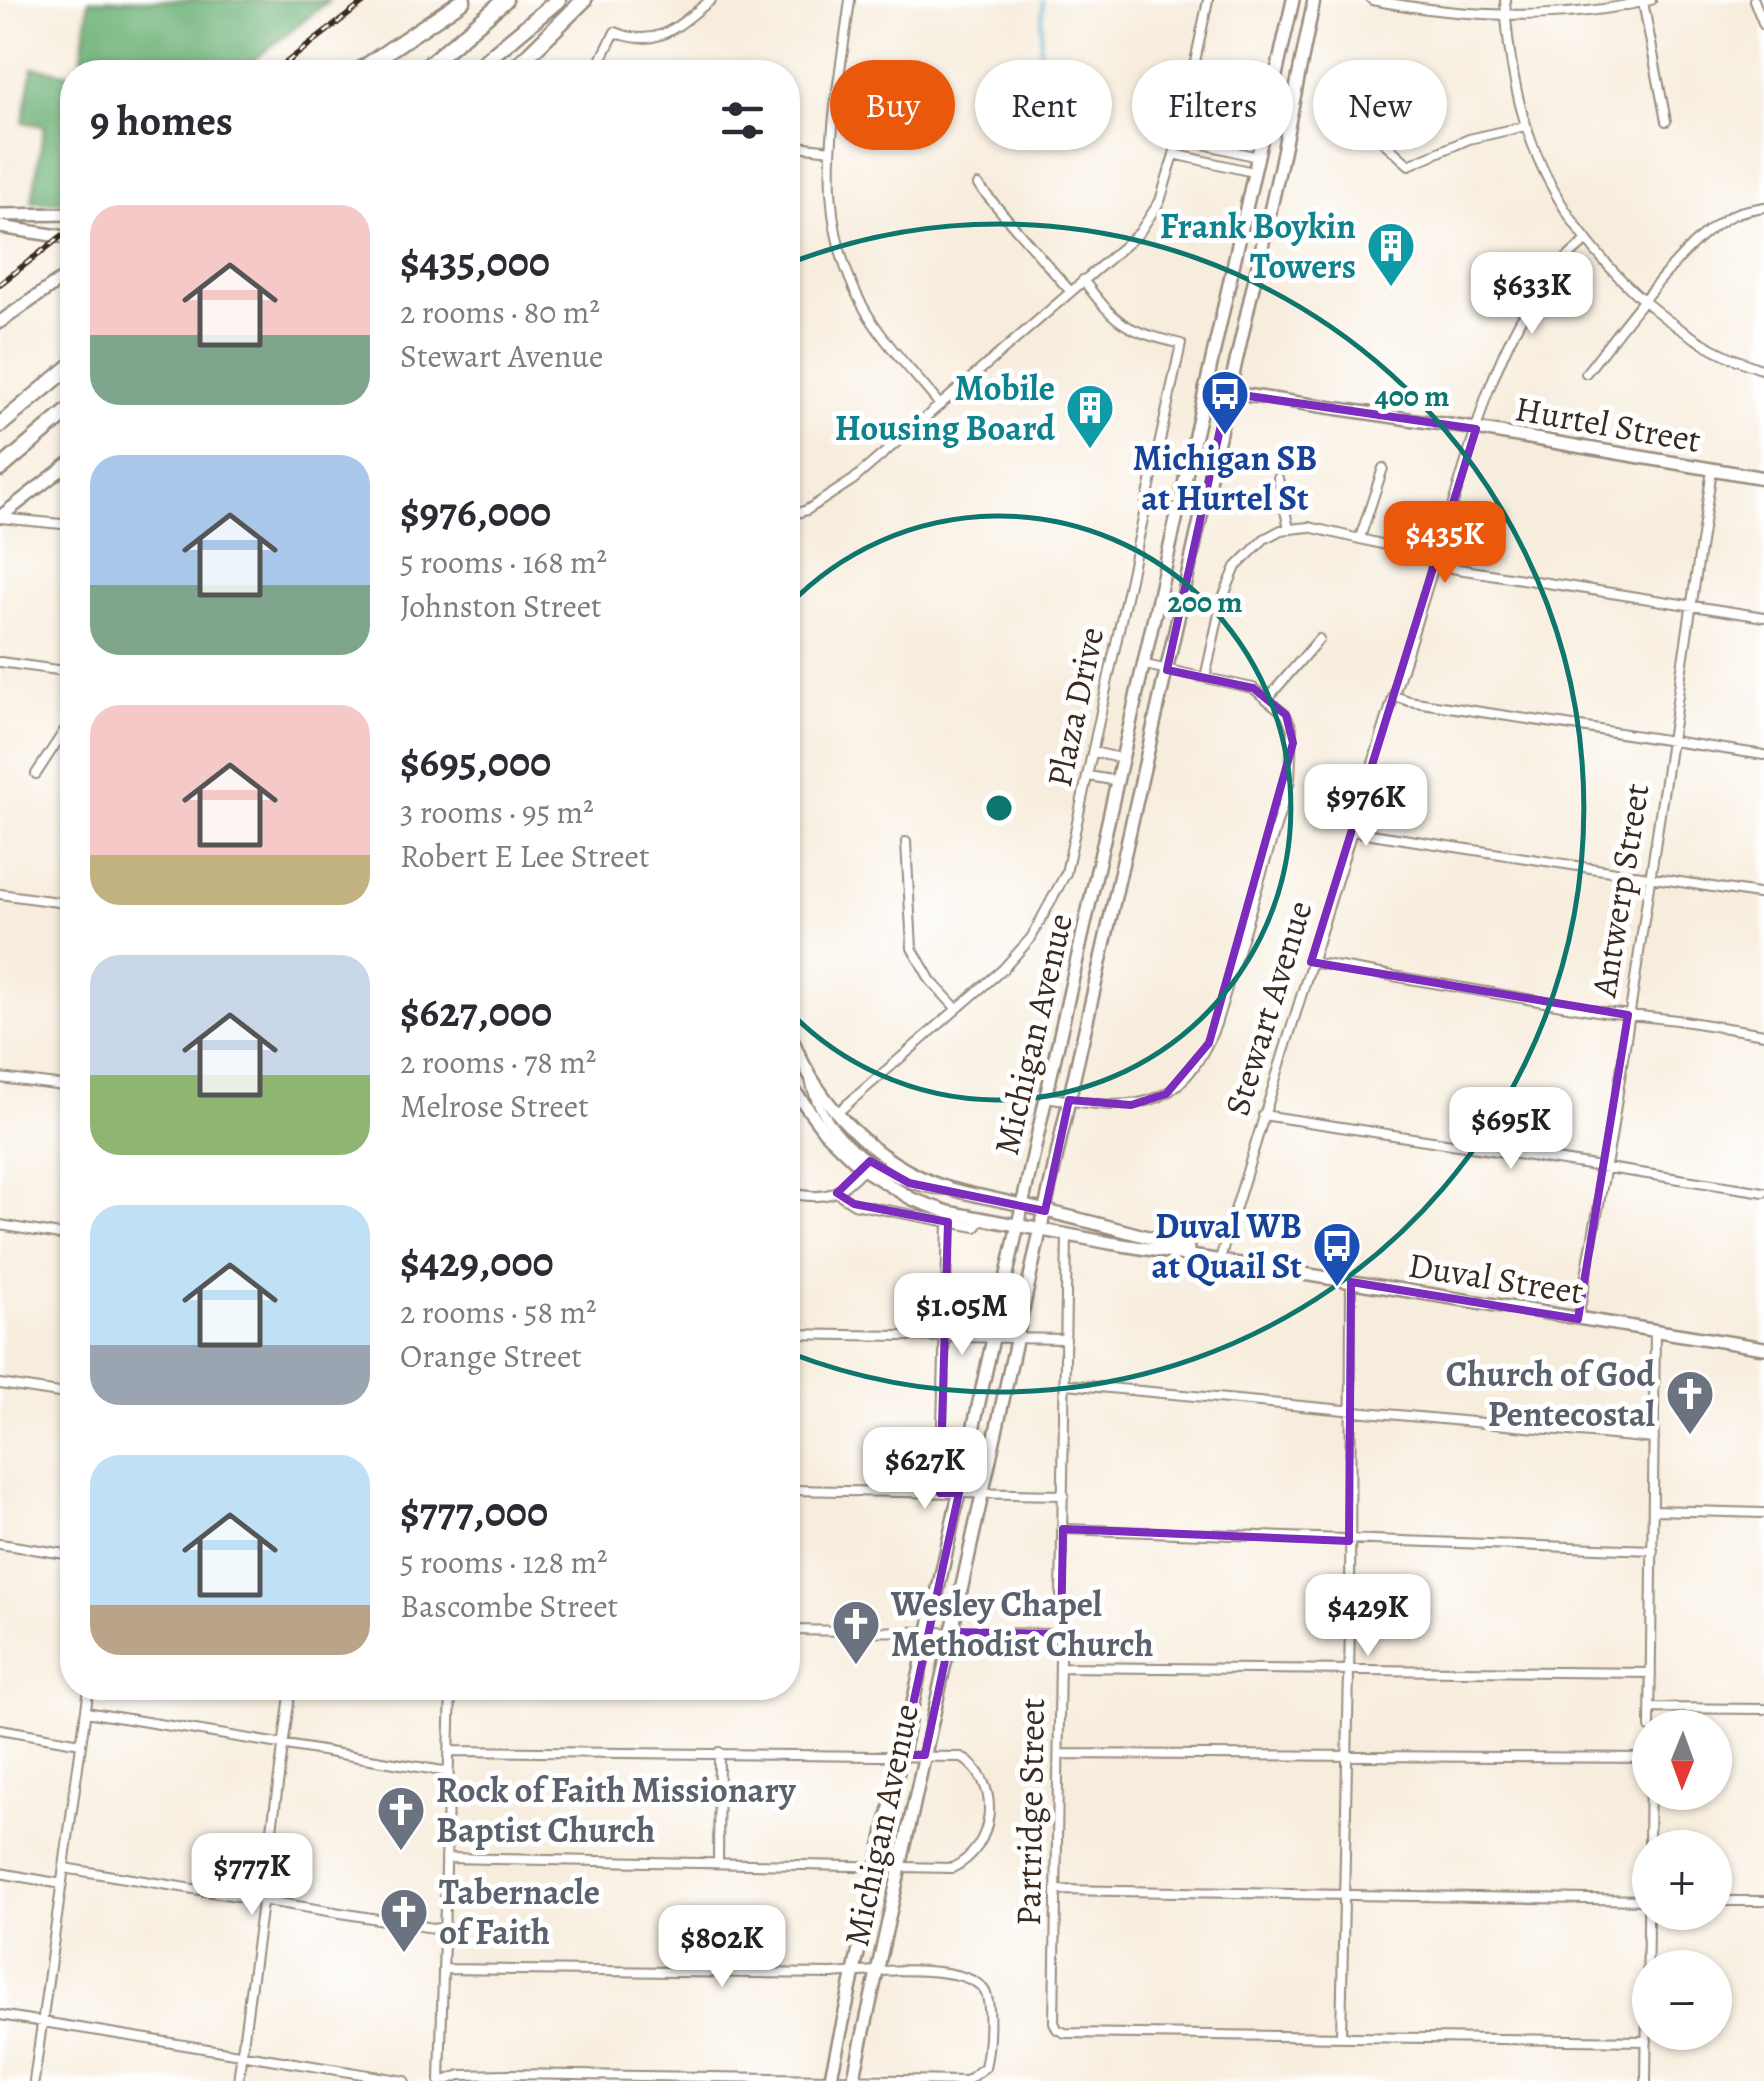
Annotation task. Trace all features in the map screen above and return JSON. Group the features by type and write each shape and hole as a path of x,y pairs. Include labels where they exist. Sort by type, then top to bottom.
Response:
{"highway":[{"path":"375,60 462,0"},
{"path":"434,60 506,0"},
{"path":"486,60 558,0"},
{"path":"523,60 584,0"},
{"path":"0,425 60,375"},
{"path":"0,468 60,418"}],"main road":[{"name":"Michigan Avenue","path":"831,2080 1046,1097 1293,0"},
{"name":"Michigan Avenue","path":"854,2080 1314,0"},
{"path":"0,216 60,214"},
{"path":"0,227 60,236"},
{"path":"0,322 60,280"},
{"name":"Hurtel Street","path":"1205,389 1476,429 1764,478"},
{"path":"0,518 60,470"},
{"name":"Duval Street","path":"800,1055 809,1076 837,1114 876,1149 906,1169 955,1190 1148,1236 1220,1259"},
{"name":"Duval Street","path":"800,1098 825,1132 867,1165 912,1199 948,1212 1067,1235 1764,1348"},
{"path":"982,1392 1003,1400"}],"street":[{"path":"600,60 615,32 632,39 658,37 711,0"},
{"path":"842,60 850,0"},
{"path":"1195,60 1208,0"},
{"path":"1372,0 1441,12 1536,17 1647,1 1666,120"},
{"path":"1505,0 1518,96 1540,168 1586,241 1644,301 1680,330 1707,347 1764,370"},
{"path":"1754,0 1764,25"},
{"path":"1447,148 1468,139 1526,126"},
{"path":"800,146 830,150"},
{"path":"831,150 828,168 835,236 844,265 880,332 940,405"},
{"path":"800,512 853,480 1139,233 1160,201 1175,150"},
{"path":"1228,150 1257,157"},
{"path":"1392,150 1409,165 1443,150"},
{"path":"1174,154 1253,172"},
{"path":"978,185 1070,291"},
{"path":"1586,373 1701,238 1726,218 1764,207"},
{"name":"Stewart Avenue","path":"1220,1259 1502,352 1528,304 1552,271 1586,241"},
{"name":"Plaza Drive","path":"837,1114 1003,968 1031,938 1066,874 1181,344 1124,326 1109,314 1083,280"},
{"path":"1157,461 1188,467"},
{"path":"1360,538 1383,468"},
{"name":"Antwerp Street","path":"1578,1319 1606,1168 1712,470"},
{"path":"1278,478 1289,530"},
{"path":"0,518 60,524"},
{"path":"1205,678 1222,600 1236,568 1264,539 1309,527 1360,538 1434,562 1764,616"},
{"path":"1268,698 1319,638"},
{"path":"0,662 60,670"},
{"path":"1046,1097 1131,1106 1150,1101 1182,1083 1208,1042 1290,780 1292,728 1286,715 1268,698 1253,688 1144,665"},
{"path":"1394,696 1764,756"},
{"path":"36,774 60,737"},
{"path":"1094,752 1123,759"},
{"path":"1088,776 1118,782"},
{"path":"1352,832 1764,895"},
{"path":"906,842 912,948 931,981 957,1009"},
{"path":"0,894 60,902"},
{"path":"1311,962 1764,1034"},
{"path":"809,1076 814,1101 867,1165 909,1184 955,1190"},
{"path":"0,1078 60,1086"},
{"path":"1264,1115 1764,1192"},
{"path":"800,1195 814,1198 837,1193 867,1165"},
{"path":"837,1193 854,1204 976,1227 983,1218"},
{"path":"940,1493 948,1222"},
{"path":"0,1224 60,1235"},
{"name":"Partridge Street","path":"1067,1235 1054,2022 1064,2032 1342,2036"},
{"path":"1352,1282 1342,2036 1632,2041"},
{"path":"1655,1332 1651,1708 1764,1709"},
{"path":"800,1334 1066,1339"},
{"path":"0,1384 60,1393"},
{"path":"1066,1384 1654,1439"},
{"path":"800,1490 1064,1496"},
{"path":"1653,1510 1764,1513"},
{"path":"1063,1529 1652,1550"},
{"path":"0,1544 60,1553"},
{"path":"800,1630 1061,1634"},
{"path":"1060,1667 1651,1673"},
{"path":"34,2081 88,1700"},
{"path":"238,2081 289,1700"},
{"path":"444,1969 877,1971 965,1976 988,1995 985,2067 966,2080 509,2074 461,2075 442,2081 444,1930 451,1700"},
{"path":"86,1712 448,1772"},
{"path":"0,1729 81,1743"},
{"path":"446,1858 952,1868 967,1861 987,1828 989,1814 984,1778 975,1765 961,1756 449,1751"},
{"path":"718,1862 719,1752"},
{"path":"1059,1754 1632,1758"},
{"path":"64,1868 444,1930"},
{"path":"0,1874 62,1884"},
{"path":"1057,1890 1632,1900"},
{"path":"1732,1901 1764,1901"},
{"path":"0,2016 405,2081"},
{"path":"1646,2081 1647,2050"}],"highlighted area":[{"path":"1228,393 1476,429 1311,962 1628,1015 1578,1319 1351,1282 1349,1541 1063,1529 1061,1634 951,1632 925,1755 902,1755 959,1493 940,1493 948,1222 854,1204 837,1193 870,1161 909,1183 1045,1211 1069,1100 1131,1105 1166,1094 1209,1043 1293,743 1286,715 1253,688 1167,670"}],"green space":[{"path":"89,0 330,0 254,60 82,60"},
{"path":"33,67 60,72 60,203 32,202 44,126 23,122"}],"waterway":[{"path":"1040,60 1043,0"}],"railway":[{"path":"290,60 367,0"},
{"path":"0,284 60,237"}],"place":[{"name":"Frank Boykin Towers","path":"1391,288"},
{"name":"Michigan SB at Hurtel St","path":"1225,436"},
{"name":"Mobile Housing Board","path":"1090,450"},
{"name":"Duval WB at Quail St","path":"1337,1288"},
{"name":"Church of God Pentecostal","path":"1690,1436"},
{"name":"Wesley Chapel Methodist Church","path":"856,1666"},
{"name":"Rock of Faith Missionary Baptist Church","path":"401,1852"},
{"name":"Tabernacle of Faith","path":"404,1954"}]}
